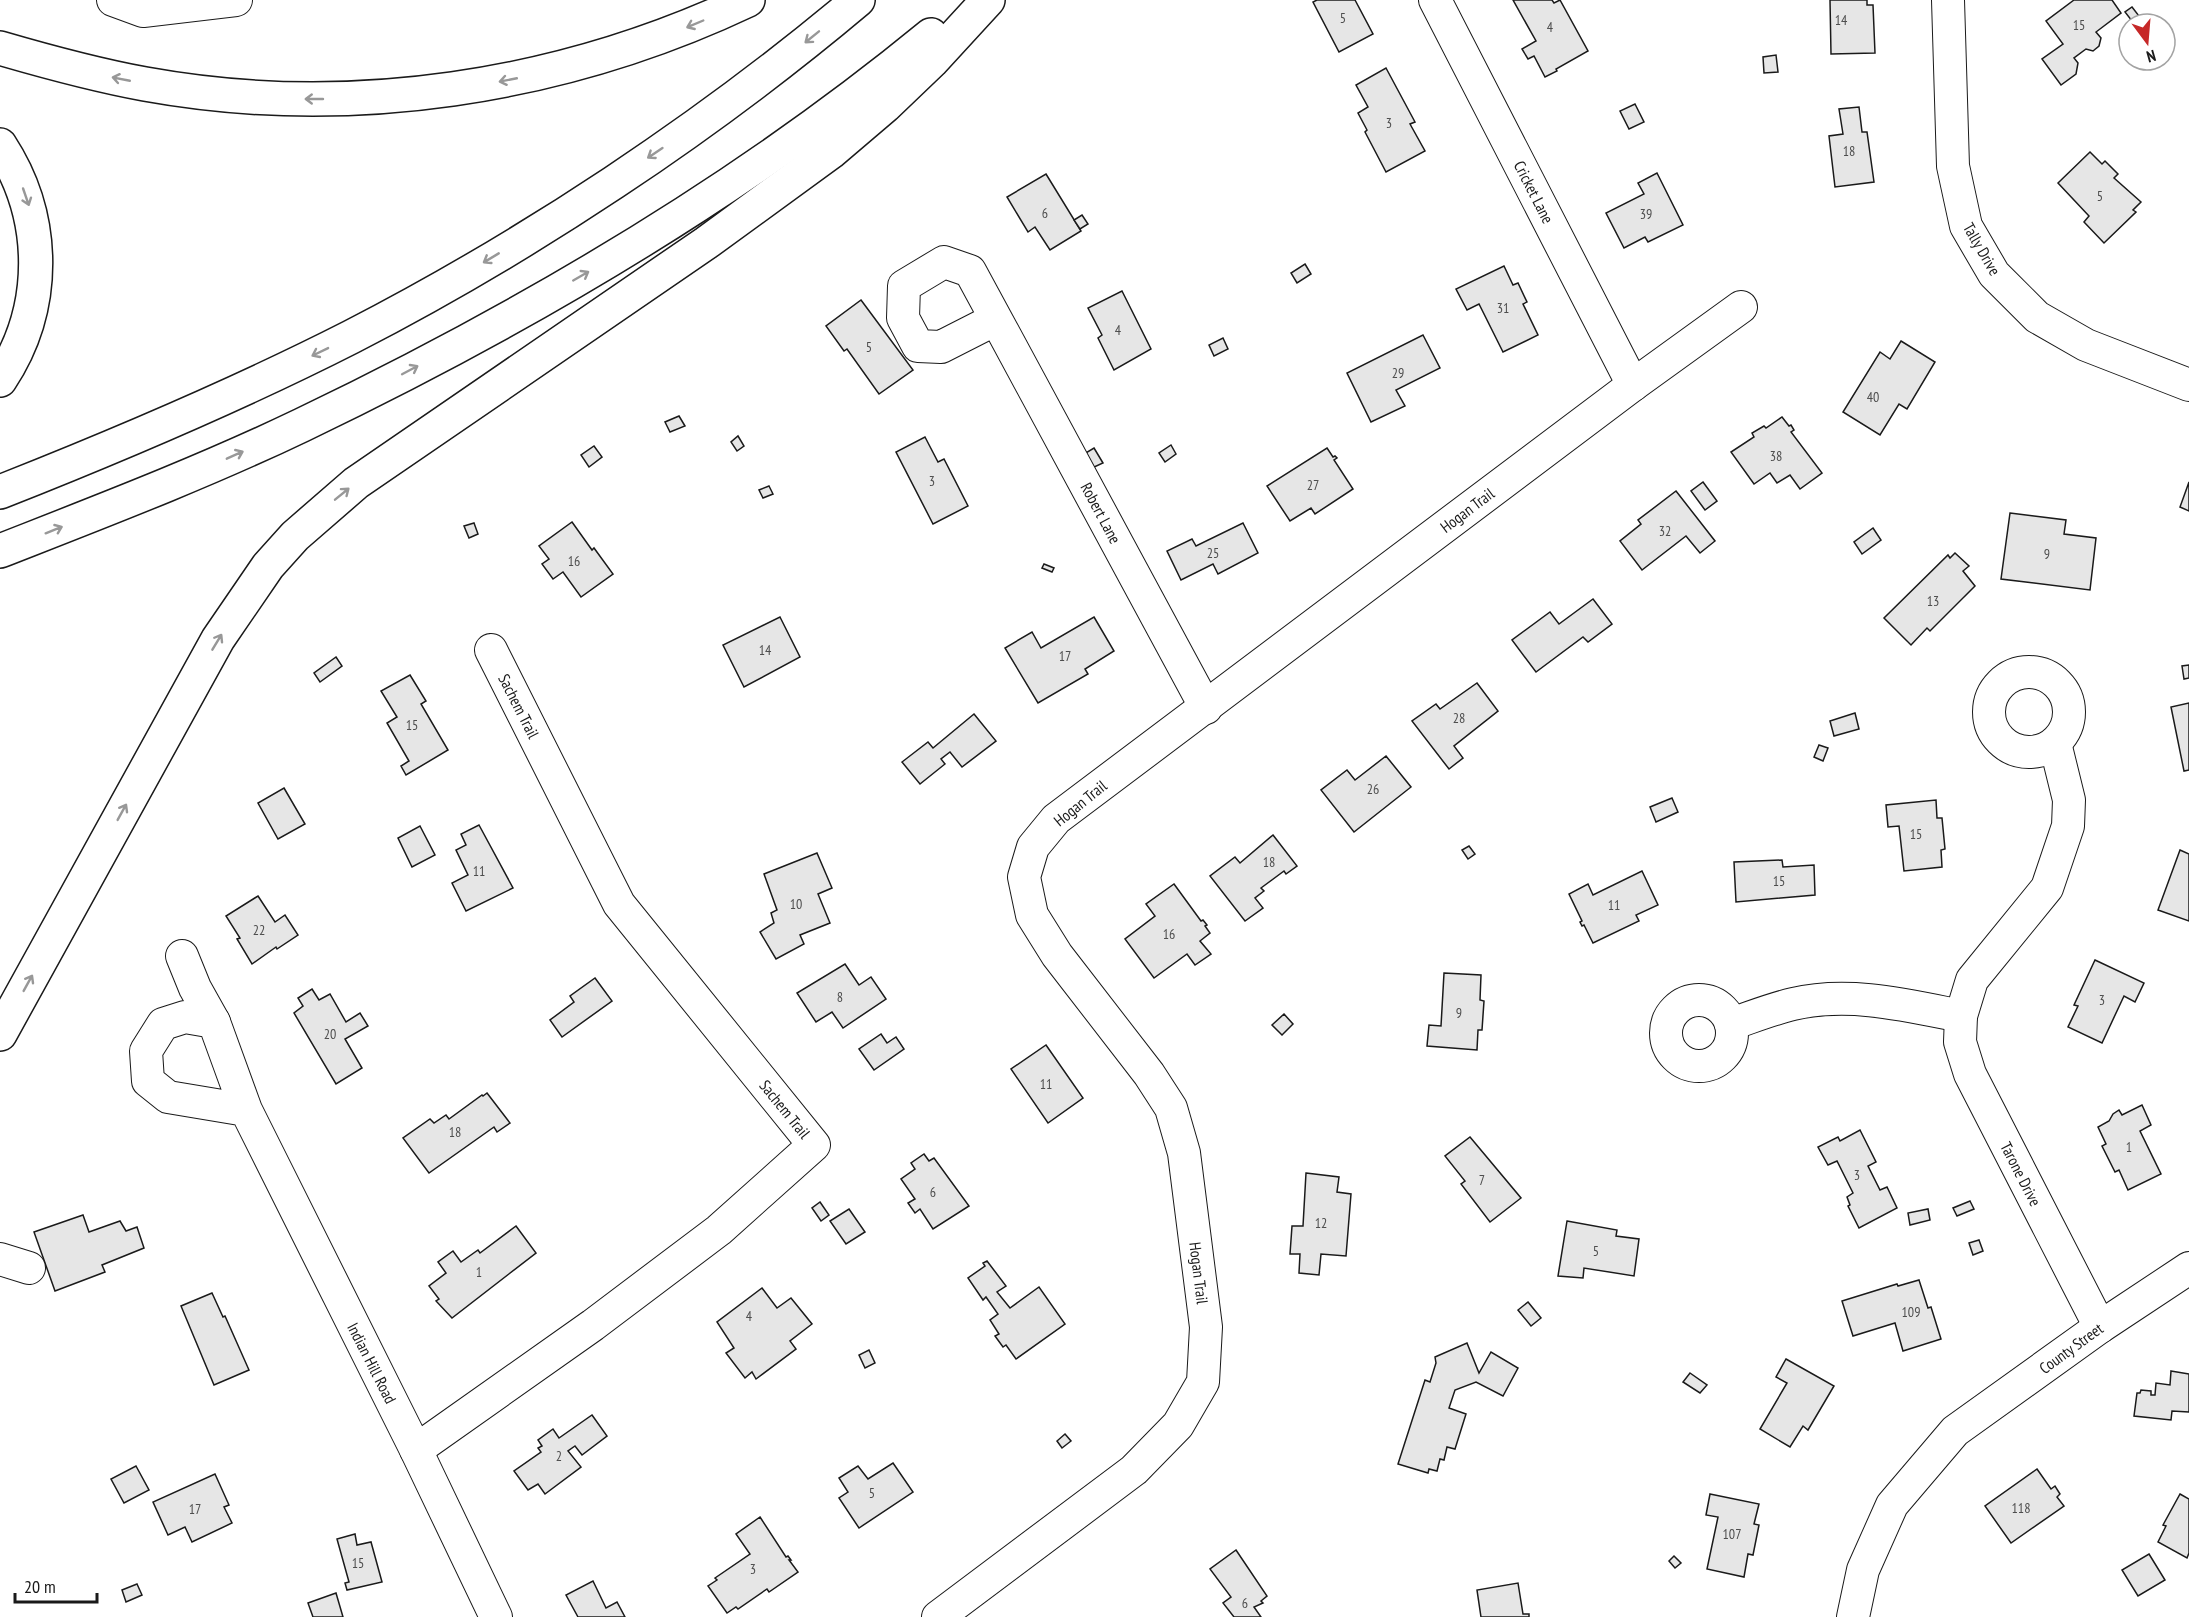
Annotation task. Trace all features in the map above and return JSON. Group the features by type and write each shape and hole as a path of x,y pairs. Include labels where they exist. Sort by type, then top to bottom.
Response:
{"highway":[{"path":"0,48 104,76 190,91 320,99 406,95 484,84 590,60 679,31 748,0"},
{"path":"0,492 150,431 262,381 353,336 439,289 526,238 691,129 772,69 858,0"},
{"path":"0,551 169,483 302,425 390,381 569,284 653,234 738,179 883,74 974,0"},
{"path":"0,1034 218,639 268,566 295,536 356,483 697,249 831,152 924,69 988,0"},
{"path":"0,145 21,184 29,207 37,258 32,309 14,356 0,380"}],"street":[{"path":"113,0 143,11 236,0"},
{"name":"Cricket Lane","path":"1435,0 1633,385"},
{"name":"Tally Drive","path":"1948,0 1953,166 1966,226 1994,274 2037,317 2086,345 2189,385"},
{"name":"Hogan Trail","path":"938,1617 1134,1470 1178,1425 1203,1382 1206,1327 1184,1153 1171,1108 1149,1074 1050,945 1032,915 1024,877 1033,847 1056,819 1741,306"},
{"name":"Robert Lane","path":"996,319 1206,708"},
{"name":"Sachem Trail","path":"416,1450 593,1325 719,1230 814,1145 619,904 491,650"},
{"name":"Tarone Drive","path":"2055,743 2069,801 2068,826 2047,888 1972,980 1961,1016 1960,1042 1970,1074 2100,1327"},
{"name":"Indian Hill Road","path":"182,956 195,988 214,1022 246,1110 416,1450 496,1617"},
{"path":"1731,1024 1794,1004 1845,999 1889,1002 1961,1016"},
{"path":"214,1022 185,1017 163,1024 146,1051 148,1081 168,1097 246,1110"},
{"name":"County Street","path":"1853,1617 1863,1570 1892,1505 1955,1431 2100,1327 2189,1268"}],"building":[{"path":"1317,0 1355,0 1373,34 1339,52 1313,2"},
{"path":"1513,0 1552,0 1554,3 1560,0 1588,51 1545,77 1534,56 1528,59 1522,49 1536,41"},
{"path":"1830,0 1867,0 1867,5 1873,5 1875,53 1831,54"},
{"path":"2074,0 2112,0 2120,12 2117,12 2117,16 2096,32 2101,38 2099,46 2093,51 2086,49 2074,58 2078,63 2076,74 2061,85 2042,59 2063,44 2046,21"},
{"path":"2132,7 2136,12 2125,12"},
{"path":"1776,55 1778,72 1764,73 1763,57"},
{"path":"1386,68 1415,122 1410,124 1425,151 1386,172 1365,132 1367,130 1358,113 1368,107 1356,85"},
{"path":"1635,104 1644,122 1629,129 1620,111"},
{"path":"1859,107 1862,132 1867,132 1874,182 1835,187 1829,136 1843,134 1839,109"},
{"path":"2090,152 2102,164 2105,161 2118,174 2114,178 2141,202 2133,210 2136,212 2104,243 2084,222 2089,216 2058,183"},
{"path":"1657,173 1683,225 1648,242 1645,237 1624,248 1606,213 1644,194 1638,183"},
{"path":"1046,174 1081,231 1050,250 1035,227 1028,232 1007,197"},
{"path":"1082,215 1088,224 1080,229 1074,220"},
{"path":"1305,264 1311,274 1297,283 1291,273"},
{"path":"1504,266 1513,285 1518,283 1527,302 1523,304 1538,335 1503,352 1479,304 1467,310 1456,289"},
{"path":"1122,291 1151,349 1114,370 1098,338 1102,335 1088,308"},
{"path":"861,300 913,370 879,394 847,349 844,351 826,326"},
{"path":"1423,335 1440,368 1396,390 1405,406 1371,422 1347,373"},
{"path":"1223,338 1228,349 1214,356 1209,345"},
{"path":"1901,341 1935,362 1907,409 1899,404 1880,435 1843,412 1880,352 1890,359"},
{"path":"679,416 685,426 670,432 665,422"},
{"path":"1782,417 1789,426 1791,425 1794,430 1791,432 1822,473 1800,489 1790,475 1777,483 1770,473 1754,484 1731,452 1754,437 1752,433 1764,426 1766,428"},
{"path":"738,436 744,446 737,451 731,442"},
{"path":"925,437 938,462 944,459 968,506 933,524 896,452"},
{"path":"1171,445 1176,454 1165,462 1159,453"},
{"path":"594,446 602,457 589,467 581,455"},
{"path":"1094,448 1103,463 1092,468 1084,454"},
{"path":"1327,448 1333,457 1337,458 1334,460 1353,489 1315,514 1311,508 1290,521 1267,486"},
{"path":"1703,482 1717,501 1705,510 1691,491"},
{"path":"2189,482 2189,511 2180,507"},
{"path":"769,486 773,494 763,498 759,490"},
{"path":"1676,491 1715,541 1700,553 1686,536 1642,570 1620,541 1641,524 1638,520"},
{"path":"2010,513 2066,520 2064,534 2096,538 2090,590 2001,579"},
{"path":"572,522 613,574 581,597 563,572 553,579 542,564 549,559 539,546"},
{"path":"474,523 478,534 469,538 464,526"},
{"path":"1243,523 1258,553 1218,574 1213,564 1181,580 1167,551 1192,539 1196,546"},
{"path":"1873,528 1881,540 1862,554 1854,542"},
{"path":"1955,553 1969,566 1963,571 1975,586 1930,631 1927,628 1911,645 1884,618 1948,555 1950,558"},
{"path":"1044,564 1054,568 1052,572 1042,568"},
{"path":"1593,599 1612,624 1588,642 1583,637 1536,672 1512,640 1550,612 1559,624"},
{"path":"780,617 800,657 744,687 723,645"},
{"path":"1094,617 1114,651 1085,669 1088,674 1038,703 1005,648 1032,632 1041,648"},
{"path":"336,657 342,666 320,682 314,673"},
{"path":"2189,665 2189,678 2184,679 2182,666"},
{"path":"410,675 426,701 421,704 448,750 406,775 401,766 409,761 387,723 397,717 381,691"},
{"path":"1477,683 1498,711 1454,746 1463,758 1449,769 1412,721 1436,704 1440,709"},
{"path":"2189,703 2189,770 2184,771 2171,707"},
{"path":"1855,713 1859,729 1834,736 1830,721"},
{"path":"974,714 996,741 962,767 950,752 941,759 945,764 920,784 902,762 928,742 933,748"},
{"path":"1819,745 1828,748 1823,761 1814,757"},
{"path":"1386,756 1411,787 1354,832 1321,790 1347,770 1355,780"},
{"path":"284,788 305,824 278,839 258,803"},
{"path":"1672,798 1678,812 1656,822 1650,807"},
{"path":"1936,800 1937,818 1942,818 1945,849 1941,850 1942,867 1904,871 1899,826 1888,827 1886,805"},
{"path":"479,825 513,888 466,911 452,883 468,875 456,850 466,845 461,834"},
{"path":"420,826 435,855 412,867 398,838"},
{"path":"1273,835 1297,866 1286,874 1284,871 1261,888 1264,891 1255,898 1263,908 1245,921 1210,876 1235,857 1240,863"},
{"path":"1469,846 1475,854 1468,859 1462,850"},
{"path":"2180,850 2189,854 2189,921 2158,910"},
{"path":"817,853 832,888 818,894 830,923 800,935 804,944 776,959 760,932 774,923 771,913 777,910 764,874"},
{"path":"1782,860 1783,867 1814,865 1815,895 1736,902 1734,862"},
{"path":"1642,871 1658,905 1636,915 1639,921 1593,943 1584,925 1582,926 1580,922 1582,921 1569,894 1588,884 1593,895"},
{"path":"1174,884 1201,921 1203,920 1207,925 1205,926 1210,933 1200,941 1211,954 1195,965 1187,954 1154,978 1125,939 1155,916 1146,904"},
{"path":"258,896 275,922 285,915 298,935 252,964 237,939 240,938 226,916"},
{"path":"2095,960 2144,983 2135,1002 2124,996 2102,1043 2068,1027 2078,1006 2074,1005"},
{"path":"845,964 859,985 871,977 886,999 843,1028 832,1012 816,1022 797,993"},
{"path":"1444,973 1481,975 1480,1000 1484,1001 1482,1030 1478,1030 1477,1050 1427,1046 1429,1025 1441,1026"},
{"path":"595,978 612,1001 562,1037 550,1020 574,1002 570,996"},
{"path":"312,989 319,1000 330,994 346,1022 360,1013 368,1026 345,1039 362,1068 336,1084 294,1013 303,1006 298,998"},
{"path":"1284,1014 1293,1024 1282,1035 1272,1025"},
{"path":"881,1034 887,1043 896,1037 904,1049 874,1070 859,1049"},
{"path":"1046,1045 1083,1098 1048,1123 1011,1069"},
{"path":"487,1093 510,1123 497,1132 494,1127 429,1173 403,1138 430,1119 434,1123 446,1115 449,1119"},
{"path":"2142,1105 2151,1125 2140,1131 2161,1174 2128,1190 2119,1170 2115,1172 2102,1146 2106,1144 2098,1127 2109,1121 2119,1110 2122,1115"},
{"path":"1860,1130 1876,1162 1868,1166 1880,1190 1887,1187 1897,1208 1859,1228 1848,1206 1850,1205 1847,1197 1853,1193 1837,1161 1828,1165 1818,1147 1838,1137 1840,1141"},
{"path":"1470,1137 1521,1198 1490,1222 1461,1184 1465,1181 1445,1156"},
{"path":"924,1154 929,1161 934,1158 969,1206 933,1229 920,1209 915,1213 908,1203 915,1199 901,1179 915,1169 911,1163"},
{"path":"1306,1173 1339,1177 1337,1192 1351,1194 1346,1256 1321,1254 1319,1275 1299,1273 1300,1254 1290,1254 1292,1226 1303,1226"},
{"path":"1970,1201 1974,1209 1957,1216 1953,1208"},
{"path":"820,1202 829,1215 821,1221 812,1208"},
{"path":"849,1209 865,1232 846,1244 830,1221"},
{"path":"1928,1209 1930,1220 1910,1225 1908,1213"},
{"path":"83,1215 89,1232 120,1221 126,1231 137,1227 144,1248 102,1265 105,1272 55,1291 34,1232"},
{"path":"1567,1221 1617,1230 1616,1236 1639,1239 1634,1276 1584,1268 1583,1278 1558,1276"},
{"path":"516,1226 536,1253 452,1318 436,1301 439,1299 429,1286 446,1273 438,1262 453,1251 461,1262 478,1250 480,1253"},
{"path":"1979,1240 1983,1251 1973,1255 1969,1243"},
{"path":"987,1261 1006,1286 997,1292 1010,1308 1039,1287 1065,1324 1016,1359 1006,1345 1003,1347 995,1336 999,1334 990,1320 998,1314 986,1297 983,1300 968,1278 985,1266 983,1263"},
{"path":"1919,1280 1928,1308 1931,1307 1941,1339 1903,1351 1895,1323 1853,1336 1842,1301 1897,1284 1898,1286"},
{"path":"762,1288 777,1308 791,1298 812,1324 790,1341 796,1349 756,1379 752,1372 745,1378 726,1353 734,1348 717,1322"},
{"path":"212,1293 249,1370 214,1385 181,1306"},
{"path":"1528,1302 1541,1318 1531,1326 1518,1310"},
{"path":"1467,1343 1479,1373 1491,1352 1518,1368 1503,1396 1476,1382 1455,1390 1449,1408 1466,1414 1455,1449 1447,1447 1444,1460 1440,1459 1437,1471 1429,1469 1428,1473 1398,1464 1425,1380 1430,1382 1436,1363 1435,1357"},
{"path":"869,1350 875,1363 865,1368 859,1355"},
{"path":"1786,1359 1834,1386 1808,1430 1803,1426 1790,1447 1760,1429 1787,1383 1776,1377"},
{"path":"2171,1371 2189,1374 2189,1412 2172,1411 2171,1420 2134,1416 2137,1393 2141,1390 2151,1391 2151,1395 2155,1395 2156,1383 2170,1385"},
{"path":"1690,1373 1707,1385 1700,1393 1683,1382"},
{"path":"592,1415 607,1436 582,1455 575,1446 568,1451 581,1467 545,1494 538,1484 528,1490 514,1471 541,1452 538,1448 542,1446 538,1440 553,1429 559,1438"},
{"path":"1065,1434 1071,1441 1062,1448 1057,1441"},
{"path":"893,1463 913,1492 859,1528 839,1498 848,1492 839,1478 858,1466 868,1479"},
{"path":"136,1466 149,1490 124,1503 111,1479"},
{"path":"2037,1469 2051,1489 2055,1486 2060,1494 2057,1497 2064,1506 2011,1543 1985,1506"},
{"path":"215,1474 229,1505 224,1507 232,1523 192,1542 185,1527 168,1535 153,1502"},
{"path":"1710,1494 1759,1504 1754,1524 1759,1525 1753,1555 1748,1554 1744,1577 1707,1569 1718,1517 1706,1515"},
{"path":"2180,1494 2189,1499 2189,1553 2187,1558 2158,1542 2166,1526 2163,1525"},
{"path":"760,1517 798,1572 769,1592 767,1589 738,1609 736,1607 727,1613 708,1586 717,1580 715,1578 750,1554 736,1534"},
{"path":"355,1534 357,1545 371,1542 382,1582 347,1590 345,1583 349,1582 337,1539"},
{"path":"1236,1550 1267,1596 1261,1601 1263,1603 1254,1607 1261,1617 1234,1617 1223,1603 1231,1597 1210,1569"},
{"path":"2149,1554 2165,1580 2138,1596 2122,1570"},
{"path":"1674,1556 1681,1563 1675,1568 1669,1561"},
{"path":"593,1581 606,1608 617,1602 625,1617 578,1617 566,1595"},
{"path":"1518,1583 1523,1614 1529,1614 1529,1617 1481,1617 1477,1590"},
{"path":"137,1584 142,1595 126,1602 122,1590"},
{"path":"336,1593 343,1617 313,1617 308,1603"}]}
